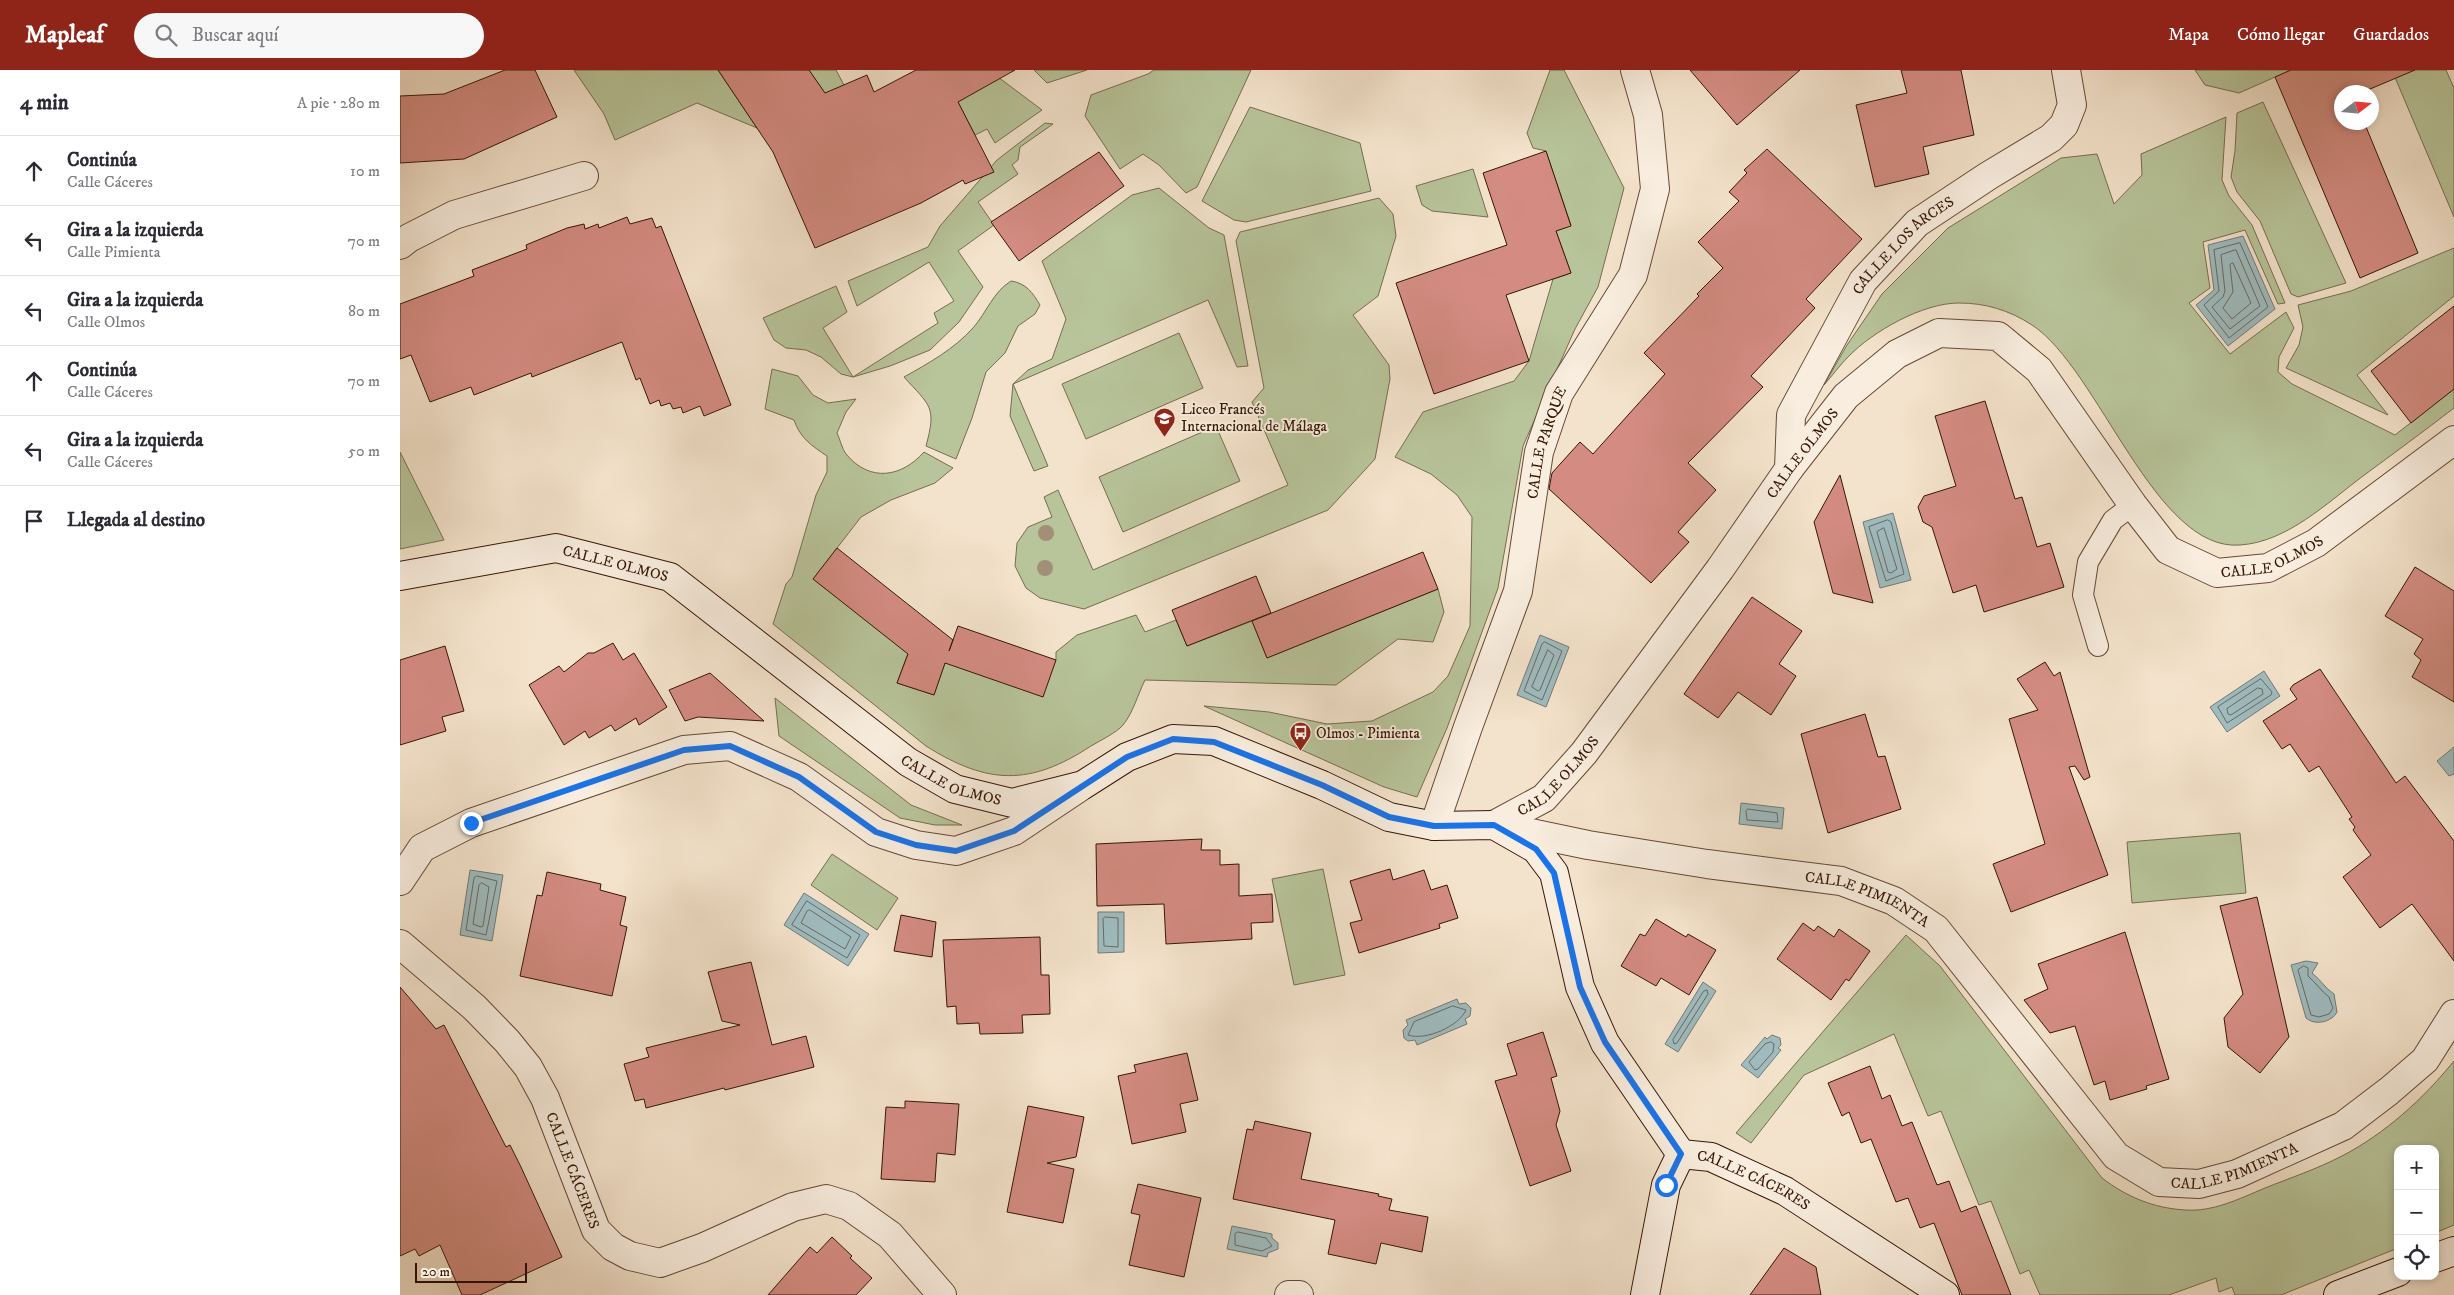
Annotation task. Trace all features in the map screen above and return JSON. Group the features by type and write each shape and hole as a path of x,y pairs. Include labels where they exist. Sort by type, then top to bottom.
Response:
{"street":[{"name":"CALLE PARQUE","path":"1434,826 1518,591 1538,452 1559,393 1633,275 1655,189 1648,115 1635,70"},
{"name":"CALLE LOS ARCES","path":"1789,469 1791,415 1863,281 1916,223 2051,138 2058,131 2064,124 2072,105 2066,70"},
{"path":"400,245 454,215 584,176"},
{"name":"CALLE OLMOS","path":"400,576 556,548 670,577 908,762 955,789 1012,803 1083,785 1127,757 1173,739 1214,742 1322,785 1389,817 1434,826 1494,825 1544,798 1584,753 1720,570 1789,469 1846,396 1896,354 1938,333 1998,336 2039,370 2133,505 2168,550 2218,573 2268,568 2316,543 2454,440"},
{"path":"400,881 422,848 471,823 684,750 730,746 799,777 876,832 916,845 956,851 1014,831 1083,785"},
{"path":"1494,825 1536,849 1554,873 1580,987 1605,1042 1681,1154"},
{"name":"CALLE PIMIENTA","path":"1494,825 1588,845 1652,856 1841,881 1894,901 1936,929 2116,1156 2159,1182 2199,1184 2237,1174 2343,1126 2389,1091 2424,1060 2454,1014"},
{"name":"CALLE CÁCERES","path":"400,944 475,1008 508,1041 528,1067 545,1098 596,1230 612,1247 630,1256 660,1263 702,1248 793,1207 826,1200 849,1206 890,1235 942,1295"},
{"name":"CALLE CÁCERES","path":"1645,1295 1666,1185 1681,1154 1711,1156 1785,1191 1945,1295"},
{"path":"2439,1257 2454,1251"},
{"path":"2338,1295 2394,1274"},
{"path":"1289,1295 1299,1295"}],"lane":[{"path":"2098,646 2083,595 2088,562 2113,520 2133,505"}],"green space":[{"path":"574,70 718,70 757,128 697,103 615,140 604,114"},
{"path":"809,70 836,70 844,85 841,117"},
{"path":"1034,70 1087,70 1047,83"},
{"path":"1154,70 1251,70 1197,187 1186,193 1159,165 1143,154 1120,169 1085,116 1091,95 1148,74"},
{"path":"1550,70 1564,70 1624,188 1598,287 1575,329 1523,446 1498,588 1447,728 1417,797 1384,787 1204,706 1269,712 1327,724 1372,721 1433,692 1448,676 1470,626 1472,517 1457,495 1431,474 1395,457 1423,412 1514,381 1529,361 1553,279 1571,273 1556,231 1571,225 1546,151 1533,148 1527,133"},
{"path":"2195,70 2291,70 2239,93 2205,85"},
{"path":"2406,70 2446,70 2454,88 2454,217 2394,75"},
{"path":"998,77 1042,110 995,143 987,129 975,135 958,102"},
{"path":"2263,102 2346,283 2298,297 2291,294 2260,221 2237,192 2231,177 2235,151 2237,113"},
{"path":"1250,107 1360,143 1371,191 1246,222 1234,220 1202,201"},
{"path":"2226,117 2222,180 2229,196 2252,225 2285,303 2278,304 2245,230 2203,242 2210,288 2189,303 2230,354 2286,312 2294,328 2279,357 2278,372 2292,384 2395,435 2454,389 2454,408 2306,520 2274,537 2240,545 2209,539 2181,520 2154,490 2081,379 2057,347 2032,325 2015,315 1997,308 1978,304 1945,304 1899,320 1858,347 1824,385 1847,345 1882,294 1948,228 2061,158 2097,154 2114,204 2142,175 2141,154"},
{"path":"1045,123 1053,124 1020,147 1018,160 1012,165 1018,174 978,202 994,225 958,251 983,287 959,322 930,350 890,366 853,377 938,323 934,313 954,301 929,262 857,306 848,281 928,247 940,226 997,160"},
{"path":"1473,169 1488,217 1432,211 1422,205 1416,186"},
{"path":"1159,188 1209,228 1224,235 1248,366 1237,367 1208,300 1013,384 1028,370 1052,359 1066,319 1042,261 1132,195"},
{"path":"1379,198 1393,214 1396,236 1378,296 1353,315 1389,365 1390,379 1375,459 1328,510 1084,609 1040,598 1026,588 1015,566 1017,543 1028,527 1052,517 1044,497 1058,490 1093,570 1288,485 1252,402 1264,388 1236,241 1240,232"},
{"path":"2454,248 2454,296 2357,375 2388,415 2286,368 2299,345 2303,327 2298,305 2351,291"},
{"path":"1011,281 1021,284 1028,289 1040,305 1035,314 1018,326 1005,353 986,372 972,418 956,459 926,446 931,422 929,407 904,377 941,355 966,336 999,291"},
{"path":"836,286 847,312 823,328 853,377 841,374 821,357 806,350 786,348 774,340 763,318"},
{"path":"1179,333 1203,388 1086,439 1062,384"},
{"path":"772,369 798,376 813,395 828,403 856,399 846,412 837,433 846,454 865,469 875,473 896,471 906,467 924,452 953,468 935,483 891,500 861,517 813,579 908,653 897,683 934,695 945,663 1056,660 1056,652 1077,635 1136,615 1145,632 1176,620 1187,646 1252,621 1267,658 1438,589 1444,612 1433,642 1398,639 1336,685 1145,680 1133,709 1123,725 1112,734 1069,759 1028,774 1009,776 989,774 969,768 948,759 926,746 773,624 786,584 792,577 816,495 827,472 827,456 803,437 794,420 765,409"},
{"path":"1013,384 1048,466 1034,471 1010,416"},
{"path":"1216,426 1240,481 1123,532 1099,477"},
{"path":"400,452 444,540 400,549"},
{"path":"775,698 911,805 962,825 935,825 900,818 779,736"},
{"path":"2240,833 2246,893 2132,903 2127,842"},
{"path":"832,854 898,898 877,930 811,885"},
{"path":"1323,869 1345,975 1294,985 1272,879"},
{"path":"1906,935 1940,966 2102,1178 2131,1196 2162,1207 2195,1210 2216,1207 2304,1173 2342,1156 2389,1126 2430,1089 2454,1061 2454,1225 2439,1231 2439,1145 2394,1145 2394,1250 2281,1295 2235,1295 2232,1287 2219,1292 2216,1278 2169,1295 2040,1295 2029,1270 2020,1274 1991,1201 1979,1205 1941,1111 1928,1116 1894,1034 1804,1075 1751,1143 1736,1133"}],"water":[{"path":"2243,236 2275,309 2228,346 2196,305 2214,290 2208,245"},
{"path":"1893,513 1911,580 1880,588 1863,522"},
{"path":"1540,635 1569,647 1546,707 1517,695"},
{"path":"2264,671 2280,696 2227,732 2210,707"},
{"path":"2454,747 2454,774 2449,776 2437,761"},
{"path":"1741,803 1784,808 1782,829 1739,824"},
{"path":"470,870 503,875 492,941 460,935"},
{"path":"804,893 869,934 848,966 784,925"},
{"path":"1098,912 1124,912 1124,952 1098,953"},
{"path":"2306,961 2318,963 2312,973 2334,994 2337,1012 2323,1022 2314,1022 2306,1018 2291,965"},
{"path":"1703,982 1716,991 1678,1052 1665,1044"},
{"path":"1457,999 1459,1004 1466,1003 1471,1008 1470,1016 1465,1019 1467,1024 1417,1045 1415,1040 1408,1041 1404,1038 1403,1030 1408,1025 1406,1020"},
{"path":"1772,1035 1780,1038 1781,1045 1778,1048 1781,1050 1758,1078 1741,1065 1765,1037 1767,1039"},
{"path":"1232,1226 1272,1234 1272,1238 1278,1243 1278,1249 1268,1253 1267,1257 1227,1249"}],"building":[{"path":"505,70 535,70 557,117 464,159 400,163 400,96 444,94"},
{"path":"718,70 809,70 825,93 867,75 874,92 916,70 1015,70 958,102 994,172 965,184 963,180 921,203 815,248 773,152"},
{"path":"1690,70 1800,70 1737,125"},
{"path":"1901,70 1961,70 1974,135 1923,147 1929,174 1875,187 1856,105 1907,93"},
{"path":"2291,70 2415,70 2379,85 2334,85 2334,130 2367,130 2418,253 2360,278 2275,77"},
{"path":"1767,149 1862,239 1806,299 1815,308 1751,376 1763,387 1688,463 1716,490 1678,532 1689,542 1651,583 1549,489 1552,473 1580,442 1593,454 1665,374 1644,353 1723,268 1698,242 1739,201 1729,192 1747,173 1744,170"},
{"path":"1546,151 1571,226 1556,231 1571,273 1506,295 1529,361 1434,394 1396,283 1507,245 1483,173"},
{"path":"1099,152 1124,186 1019,261 991,222"},
{"path":"627,217 630,224 652,218 656,228 661,226 731,405 704,416 700,406 683,413 681,407 673,409 670,403 661,406 659,400 650,404 640,378 636,380 622,342 532,377 531,373 474,395 471,387 430,402 411,355 400,359 400,304 474,276 472,270 527,249 526,245 567,228 584,224 585,229 598,224 599,228"},
{"path":"2454,306 2454,389 2411,423 2371,371"},
{"path":"1985,401 2015,499 2022,497 2037,547 2050,543 2064,587 1984,612 1976,585 1953,593 1932,527 1923,522 1918,507 1924,496 1956,486 1935,416"},
{"path":"1840,475 1873,603 1833,593 1814,522"},
{"path":"837,548 953,640 958,626 1056,660 1043,697 945,663 934,695 897,683 908,654 813,579"},
{"path":"1423,552 1438,589 1267,658 1252,621"},
{"path":"2415,567 2454,591 2454,702 2412,677 2421,660 2414,654 2423,639 2385,616"},
{"path":"1256,576 1271,613 1187,646 1172,610"},
{"path":"1752,597 1802,631 1779,664 1796,676 1771,715 1738,692 1718,718 1684,694"},
{"path":"613,643 623,660 634,653 667,707 639,725 636,718 615,731 611,725 589,738 585,731 564,745 529,685 559,666 564,672 588,653 594,653"},
{"path":"445,646 464,711 442,717 446,731 400,745 400,660"},
{"path":"2045,662 2054,676 2060,672 2090,777 2084,780 2075,766 2069,767 2108,875 2011,912 1993,864 2045,844 2009,719 2038,710 2017,679"},
{"path":"2320,669 2396,783 2405,776 2454,841 2454,961 2412,904 2380,928 2343,877 2371,855 2353,830 2355,827 2349,819 2352,817 2319,766 2309,772 2290,744 2282,749 2263,721 2297,699 2290,689 2293,685"},
{"path":"710,673 764,721 698,717 685,721 669,690"},
{"path":"1865,714 1878,757 1885,756 1901,809 1828,833 1801,734"},
{"path":"1202,839 1201,850 1220,850 1220,865 1239,864 1239,896 1272,894 1273,922 1251,923 1252,939 1166,944 1164,904 1097,906 1096,844"},
{"path":"1390,869 1393,880 1424,870 1431,890 1447,885 1458,918 1439,924 1440,928 1359,953 1350,923 1362,920 1350,881"},
{"path":"547,872 601,884 600,890 626,897 620,925 627,927 612,996 520,976 537,895 542,896"},
{"path":"2257,897 2289,1037 2260,1073 2228,1047 2224,1018 2243,994 2220,906"},
{"path":"901,915 936,922 932,957 894,951"},
{"path":"1656,919 1686,937 1688,934 1716,950 1689,995 1661,978 1656,986 1621,966 1640,934 1645,936"},
{"path":"1803,923 1814,931 1818,926 1834,937 1839,929 1870,951 1849,981 1846,979 1831,1000 1777,959"},
{"path":"2125,932 2169,1079 2146,1086 2147,1089 2110,1100 2105,1081 2094,1085 2075,1026 2050,1033 2024,1000 2048,989 2038,964"},
{"path":"1040,937 1041,975 1049,975 1050,1014 1022,1015 1023,1033 980,1034 979,1023 957,1024 956,1006 947,1007 943,940"},
{"path":"751,962 772,1045 806,1036 814,1067 646,1108 644,1099 635,1101 624,1064 649,1057 646,1048 740,1025 722,1021 708,972"},
{"path":"400,987 436,1029 444,1025 506,1147 510,1145 562,1257 480,1295 462,1295 440,1245 419,1256 415,1249 400,1256"},
{"path":"1543,1032 1557,1076 1551,1078 1560,1111 1556,1125 1571,1171 1530,1186 1495,1081 1517,1075 1507,1044"},
{"path":"1187,1053 1198,1100 1180,1104 1186,1132 1132,1144 1118,1076 1136,1072 1134,1065"},
{"path":"1870,1066 1882,1099 1890,1095 1902,1126 1912,1122 1937,1185 1949,1181 1961,1212 1976,1206 2011,1295 1962,1295 1934,1223 1920,1228 1908,1198 1896,1202 1871,1139 1861,1143 1849,1112 1842,1116 1828,1083"},
{"path":"905,1101 959,1104 955,1155 937,1153 935,1182 881,1179 886,1107 905,1108"},
{"path":"1028,1106 1084,1117 1076,1157 1047,1163 1074,1169 1063,1223 1007,1212"},
{"path":"1255,1121 1311,1133 1301,1179 1379,1194 1378,1196 1392,1199 1389,1210 1428,1217 1422,1252 1381,1243 1376,1264 1328,1254 1335,1220 1233,1199 1247,1129 1253,1130"},
{"path":"1138,1184 1201,1198 1184,1277 1129,1265 1140,1215 1131,1213"},
{"path":"832,1237 852,1256 850,1258 872,1278 856,1295 768,1295 810,1247 817,1253"},
{"path":"1784,1248 1816,1267 1821,1295 1750,1295"}],"place":[{"name":"Liceo Francés Internacional de Málaga","path":"1165,437"},
{"name":"Olmos - Pimienta","path":"1300,752"}],"route":[{"path":"471,823 684,750 730,746 799,777 876,832 916,845 956,851 1014,831 1127,757 1173,739 1214,742 1322,785 1389,817 1434,826 1494,825 1536,849 1554,873 1580,987 1605,1042 1681,1154 1666,1185"}]}
